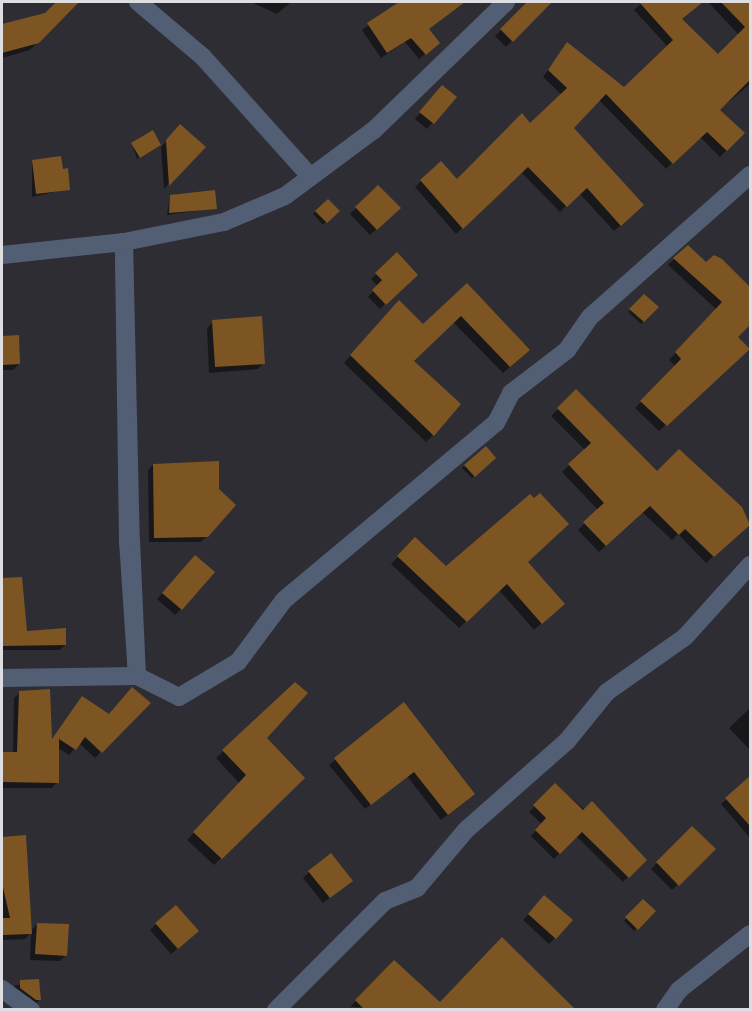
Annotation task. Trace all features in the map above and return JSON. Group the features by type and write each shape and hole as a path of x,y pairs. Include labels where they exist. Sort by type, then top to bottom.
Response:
{"street":[{"path":"138,2 203,57 308,174"},
{"path":"2,255 124,242 224,222 285,196 308,174 374,130 506,2"},
{"path":"2,678 137,676 180,697 238,662 284,600 496,423 511,393 567,350 590,317 750,176"},
{"path":"124,242 128,542 137,676"},
{"path":"276,1010 385,901 417,888 466,830 567,741 607,692 685,636 750,565"},
{"path":"665,1010 678,990 750,934"},
{"path":"2,989 31,1010"}],"building":[{"path":"56,2 79,2 39,43 2,53 2,24 45,13"},
{"path":"399,2 465,2 429,29 440,43 426,55 411,38 387,53 367,23"},
{"path":"527,2 552,2 513,42 500,29"},
{"path":"639,2 703,2 682,19 718,54 745,27 721,2 750,2 750,80 720,110 745,133 727,151 707,132 673,164 606,94 574,128 644,205 621,226 587,188 567,207 528,167 463,229 420,180 441,161 457,179 522,113 530,123 567,88 548,70 567,42 624,87 673,40"},
{"path":"442,85 457,97 434,124 419,112"},
{"path":"180,124 206,147 169,186 166,140"},
{"path":"153,130 161,145 140,158 131,143"},
{"path":"61,156 63,169 68,168 70,190 36,194 32,160"},
{"path":"378,185 401,208 377,230 355,207"},
{"path":"215,190 217,209 169,213 170,195"},
{"path":"328,199 340,211 327,223 315,211"},
{"path":"688,245 706,262 714,255 722,259 750,287 750,325 738,337 750,349 667,426 640,401 681,359 675,352 722,302 673,258"},
{"path":"397,252 418,275 386,305 372,290 382,280 375,273"},
{"path":"467,283 530,350 510,367 461,316 414,361 461,404 434,436 350,355 399,300 423,324"},
{"path":"644,294 659,307 644,322 629,309"},
{"path":"262,316 265,364 215,367 212,320"},
{"path":"19,335 20,364 2,365 2,336"},
{"path":"576,389 657,471 679,449 742,507 750,525 714,557 685,529 679,535 650,506 606,546 583,522 604,503 568,464 591,443 557,408"},
{"path":"486,446 496,458 475,477 464,465"},
{"path":"219,461 219,489 236,505 208,537 154,538 153,464"},
{"path":"540,493 569,524 528,562 565,604 542,624 507,584 467,622 397,556 415,537 446,566 530,494 534,498"},
{"path":"195,555 215,572 182,610 162,593"},
{"path":"22,577 27,631 66,628 66,645 2,646 2,578"},
{"path":"295,682 308,693 267,738 305,778 222,859 193,832 246,775 222,750"},
{"path":"132,687 151,703 102,753 85,737 76,750 59,739 59,783 2,782 2,752 17,752 19,691 50,689 52,739 82,696 109,714"},
{"path":"404,702 475,794 448,815 414,772 371,805 334,758"},
{"path":"750,776 750,826 725,798"},
{"path":"555,783 583,810 592,801 647,860 629,878 582,832 560,854 535,830 546,818 533,805"},
{"path":"692,826 716,849 679,886 656,862"},
{"path":"26,835 32,934 2,935 2,918 10,918 2,883 2,837"},
{"path":"331,853 353,881 330,898 308,871"},
{"path":"544,895 573,920 556,939 528,914"},
{"path":"643,899 656,911 638,930 625,917"},
{"path":"176,905 199,931 178,949 155,923"},
{"path":"37,923 69,924 67,956 35,954"},
{"path":"502,937 576,1010 365,1010 355,1000 394,960 440,1002"},
{"path":"39,979 41,1000 36,1000 20,988 20,980"}]}
